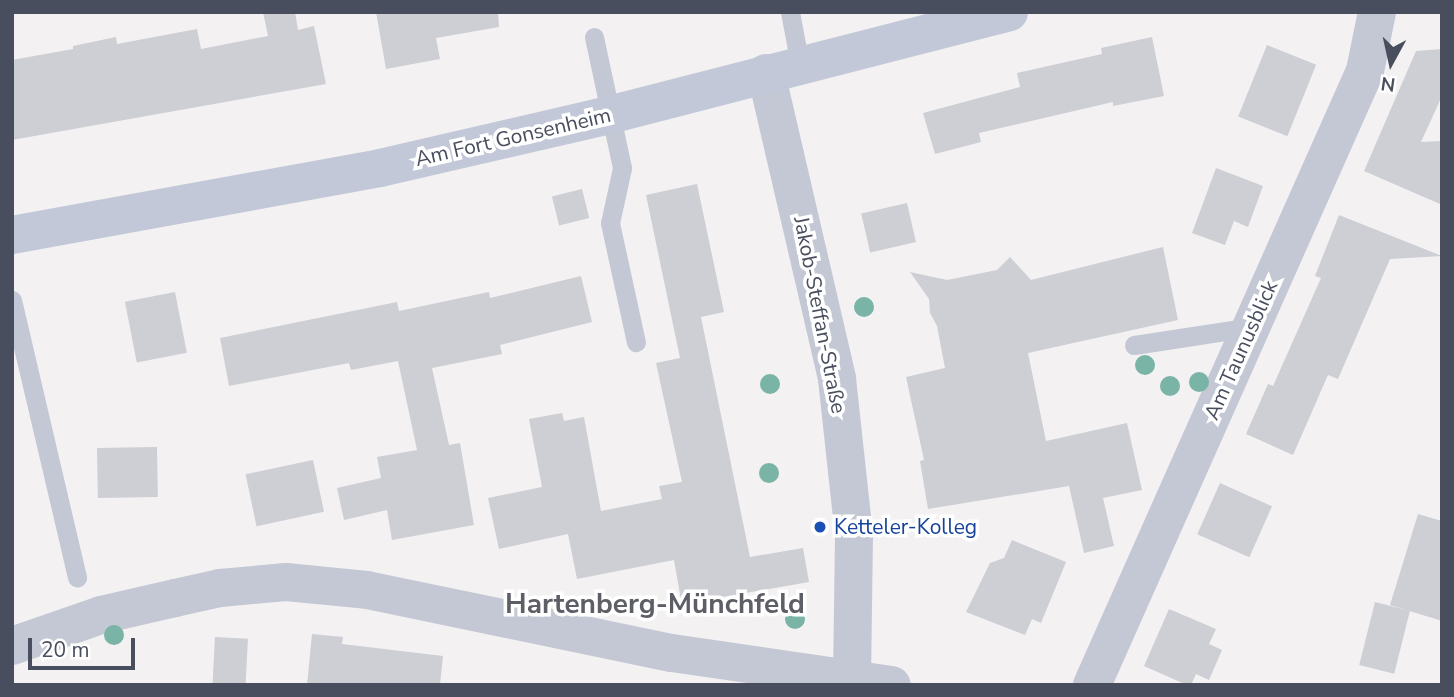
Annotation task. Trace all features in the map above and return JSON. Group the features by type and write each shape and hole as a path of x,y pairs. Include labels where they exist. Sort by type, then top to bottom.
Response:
{"street":[{"name":"Am Fort Gonsenheim","path":"12,236 367,170 609,115 1009,12"},
{"name":"Am Taunusblick","path":"1092,685 1365,71 1374,42 1377,12"},
{"name":"Jakob-Steffan-Straße","path":"783,69 837,379 854,535 852,682"},
{"path":"12,646 101,615 220,588 286,582 367,590 672,653 852,682 892,685"}],"lane":[{"path":"783,69 790,12"},
{"path":"594,37 622,168 610,223 636,342"},
{"path":"12,300 77,577"},
{"path":"1135,345 1251,327"}],"building":[{"path":"263,12 295,12 298,30 314,26 326,84 12,140 12,60 73,49 73,46 116,37 117,44 197,29 201,49 268,36"},
{"path":"376,12 498,12 499,27 436,38 440,59 386,69"},
{"path":"1152,37 1164,96 1113,106 1113,102 979,133 981,142 935,154 923,113 1020,87 1017,73 1102,54 1101,48"},
{"path":"1267,45 1316,65 1287,136 1238,116"},
{"path":"1442,49 1442,96 1421,142 1442,141 1440,204 1364,171 1416,51"},
{"path":"1216,168 1263,186 1248,227 1234,221 1225,245 1192,233"},
{"path":"697,184 724,312 701,317 750,557 803,548 809,582 705,600 704,596 681,600 674,560 577,579 568,534 499,549 488,498 542,487 529,419 562,413 564,421 584,417 601,511 662,499 659,486 682,482 656,363 680,358 646,195"},
{"path":"582,189 589,218 559,226 552,196"},
{"path":"907,203 916,242 870,253 861,214"},
{"path":"1339,215 1442,256 1390,259 1338,379 1328,375 1293,455 1246,434 1268,384 1273,386 1321,278 1315,276"},
{"path":"1163,247 1178,320 1028,353 1046,441 1127,423 1142,490 1103,498 1114,546 1084,553 1069,486 928,509 920,461 924,460 906,377 945,368 937,326 930,313 929,299 910,272 947,280 997,270 1010,257 1031,280"},
{"path":"581,276 592,322 500,345 502,354 432,368 449,445 460,443 474,525 392,540 387,510 344,520 337,488 381,478 377,457 417,450 398,361 351,370 349,363 229,386 220,338 397,302 399,311 489,292 490,298"},
{"path":"175,292 187,353 137,363 125,302"},
{"path":"157,447 158,497 98,498 97,448"},
{"path":"313,460 324,512 257,526 246,474"},
{"path":"1220,483 1272,506 1249,557 1197,534"},
{"path":"1418,514 1442,521 1442,621 1390,605"},
{"path":"1012,540 1066,562 1041,623 1032,619 1025,635 966,612 990,563 1004,558"},
{"path":"1375,602 1410,611 1394,674 1359,665"},
{"path":"1169,609 1216,629 1209,644 1222,650 1209,680 1196,674 1191,685 1187,685 1144,666"},
{"path":"312,634 343,637 342,644 443,656 440,685 307,685"},
{"path":"215,637 248,639 246,685 212,685"}],"place":[{"name":"Ketteler-Kolleg","path":"820,527"}],"district":[{"name":"Hartenberg-Münchfeld","path":"655,604"}]}
